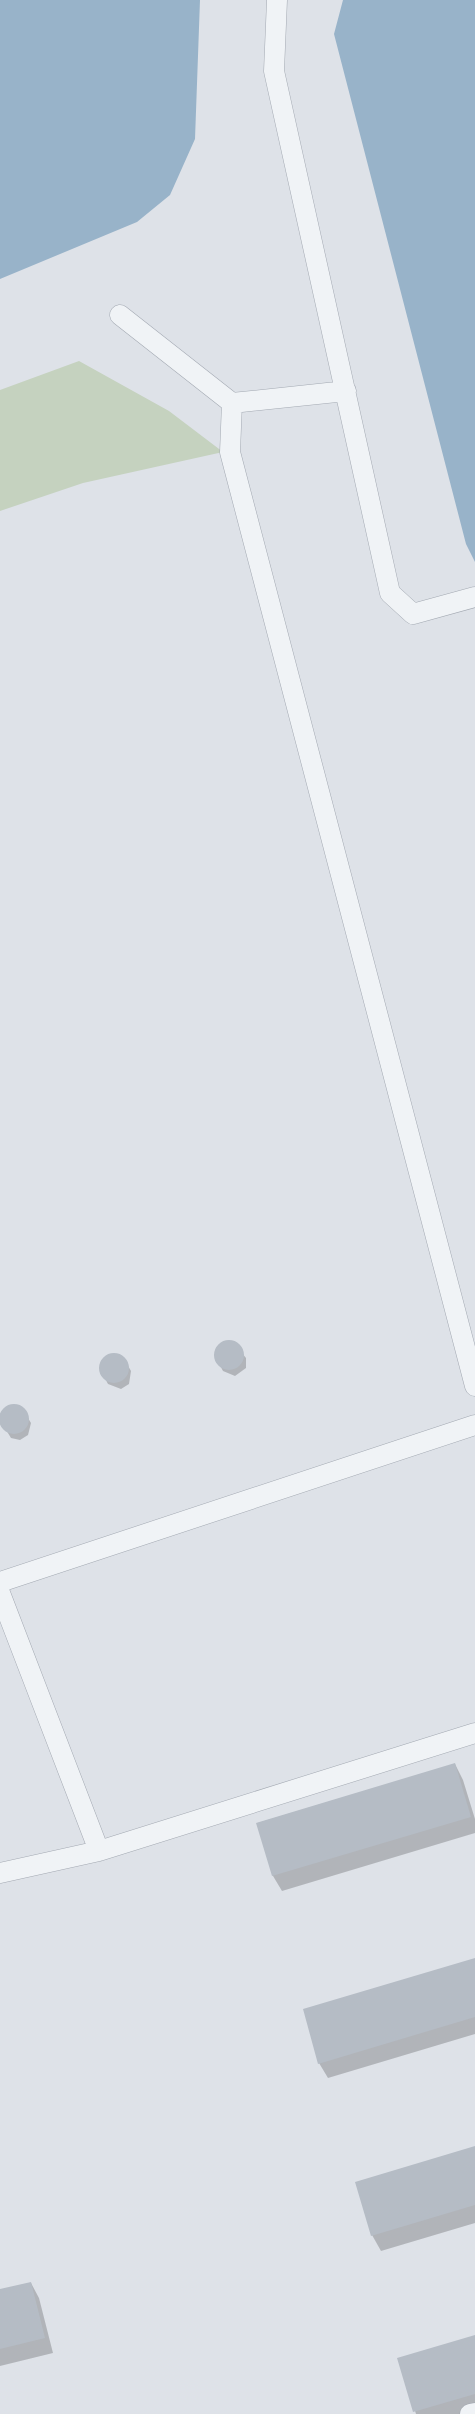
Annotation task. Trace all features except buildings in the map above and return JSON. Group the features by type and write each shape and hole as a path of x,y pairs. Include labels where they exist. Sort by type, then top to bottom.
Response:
{"lane":[{"path":"277,0 274,71 390,593 413,614 475,597"},
{"path":"120,315 232,403 346,391"},
{"path":"232,403 230,452 475,1386"},
{"path":"0,1582 475,1425"},
{"path":"0,1593 99,1851"},
{"path":"0,1873 99,1851 475,1733"},
{"path":"470,2414 475,2413"}],"green space":[{"path":"79,361 169,411 223,452 83,483 0,511 0,390"}],"water":[{"path":"0,0 200,0 195,139 170,195 137,222 0,279"},
{"path":"343,0 475,0 475,562 466,544 334,34"}]}
